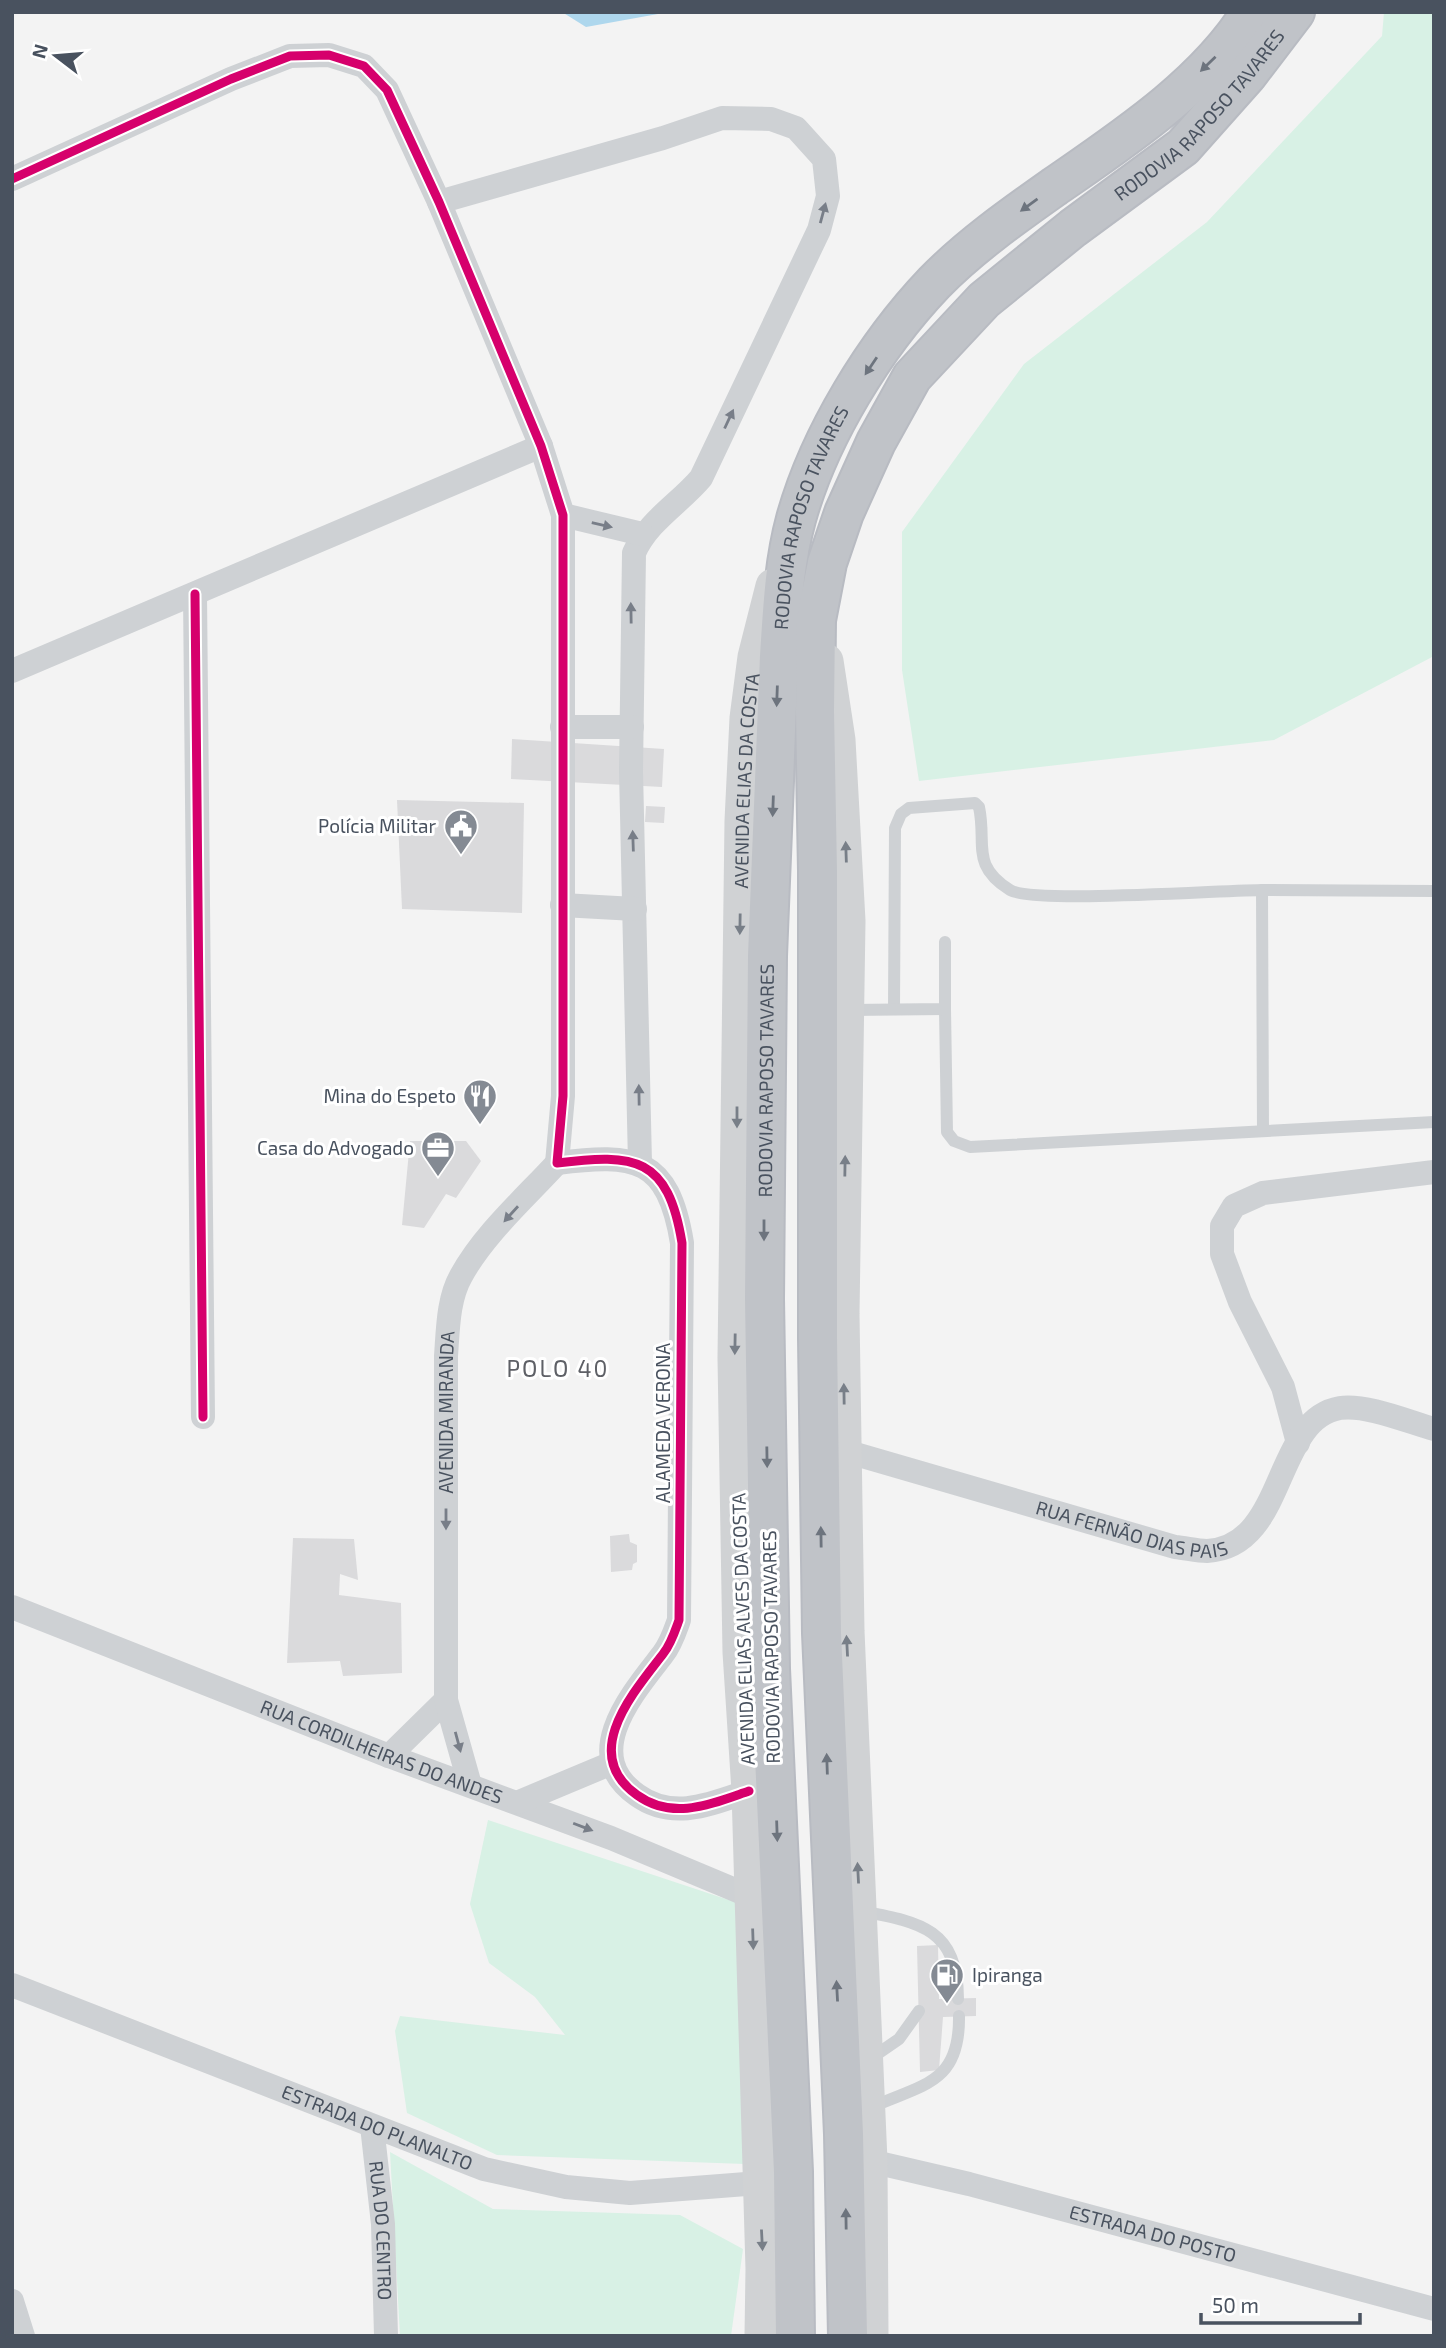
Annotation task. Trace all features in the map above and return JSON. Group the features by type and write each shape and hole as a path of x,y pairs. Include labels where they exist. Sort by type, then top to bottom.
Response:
{"highway":[{"name":"RODOVIA RAPOSO TAVARES","path":"795,2336 793,2172 770,1669 764,1142 779,656 784,596 796,520 818,459 844,405 887,342 934,283 988,235 1117,144 1178,93 1236,37 1251,12"},
{"name":"RODOVIA RAPOSO TAVARES","path":"848,2336 844,2134 822,1633 816,620 827,563 844,513 876,442 912,377 984,300 1073,228 1183,147 1247,75 1295,12"}],"main road":[{"name":"AVENIDA ELIAS DA COSTA","path":"738,1048 742,821 747,718 758,645 770,597 796,520"},
{"path":"816,620 831,686 845,817 848,921 842,1314 847,1631 870,2161 871,2336"},
{"name":"AVENIDA ELIAS ALVES DA COSTA","path":"738,1048 735,1357 740,1652 749,1791 759,2183 764,2269 762,2336"}],"street":[{"path":"12,180 290,56 329,55 364,66 387,90 439,202 541,446 563,515 563,1096 557,1163 600,1157 640,1163 632,727 631,584 634,553 642,534 682,500 701,478 818,230 828,196 824,159 796,128 771,119 722,118 663,138 439,202"},
{"path":"12,671 541,446"},
{"path":"563,515 642,534"},
{"path":"195,594 203,1416"},
{"path":"562,727 632,727"},
{"path":"562,905 635,909"},
{"name":"AVENIDA MIRANDA","path":"470,1785 446,1700 446,1356 449,1313 460,1277 480,1249 557,1163"},
{"name":"ALAMEDA VERONA","path":"612,1763 614,1734 621,1716 650,1667 664,1653 679,1620 682,1243 676,1208 660,1182 640,1163"},
{"path":"1298,1443 1283,1387 1240,1302 1222,1254 1222,1226 1234,1206 1263,1193 1434,1172"},
{"name":"RUA FERNÃO DIAS PAIS","path":"845,1451 1175,1547 1209,1551 1237,1542 1262,1517 1298,1443 1315,1420 1339,1408 1379,1413 1434,1429"},
{"name":"RUA CORDILHEIRAS DO ANDES","path":"12,1607 389,1756 519,1802 752,1897"},
{"path":"389,1756 446,1700"},
{"path":"519,1802 612,1763 625,1787 649,1804 676,1811 704,1807 749,1791"},
{"name":"ESTRADA DO PLANALTO","path":"12,1984 176,2046 484,2169 566,2187 630,2193 759,2183"},
{"name":"RUA DO CENTRO","path":"372,2126 383,2224 386,2336"},
{"name":"ESTRADA DO POSTO","path":"870,2161 969,2184 1434,2309"},
{"path":"12,2301 23,2336"}],"lane":[{"path":"894,1008 895,828 901,814 909,807 975,803 979,807 980,852 990,874 1013,892 1065,895 1262,890 1434,891"},
{"path":"1262,890 1263,1131"},
{"path":"945,942 947,1132 954,1141 970,1147 1434,1122"},
{"path":"846,1010 945,1009"},
{"path":"859,1911 907,1920 933,1931 946,1943 953,1965 958,1998"},
{"path":"939,1985 953,1965"},
{"path":"866,2062 898,2039 919,2011"},
{"path":"868,2109 944,2074 955,2056 960,2016"}],"green space":[{"path":"1384,12 1434,12 1434,656 1274,740 919,781 902,670 902,532 1024,364 1207,222 1382,36"},
{"path":"488,1820 738,1903 745,2164 497,2155 407,2113 395,2031 400,2016 565,2035 535,1997 489,1963 470,1904"},
{"path":"390,2152 493,2209 680,2215 743,2249 731,2336 400,2336"}],"water":[{"path":"562,12 669,12 586,27"}],"building":[{"path":"512,739 664,749 662,787 511,779"},
{"name":"Polícia Militar","path":"397,800 524,803 522,913 402,909"},
{"path":"646,806 665,807 664,823 645,822"},
{"name":"Casa do Advogado","path":"410,1141 466,1141 481,1161 456,1198 446,1194 424,1228 402,1225"},
{"path":"629,1534 630,1542 637,1545 637,1562 633,1564 632,1570 611,1572 610,1536"},
{"path":"293,1538 354,1539 358,1580 340,1574 339,1595 401,1603 402,1673 343,1676 340,1661 287,1663"},
{"name":"Ipiranga","path":"938,1945 939,1999 976,1998 976,2016 943,2017 939,2070 920,2072 917,1946"}],"cycle path":[{"path":"12,179 231,79 290,56 329,55 364,66 387,90 439,202 541,446 563,515 563,1096 557,1163 607,1159 627,1161 644,1167 657,1177 668,1193 682,1243 679,1620 668,1646 626,1705 612,1743 612,1761 620,1779 637,1795 664,1807 692,1808 749,1791"},
{"path":"195,594 203,1417"}],"place":[{"name":"Polícia Militar","path":"461,856"},
{"name":"Mina do Espeto","path":"480,1126"},
{"name":"Casa do Advogado","path":"438,1178"},
{"name":"Ipiranga","path":"947,2005"}],"district":[{"name":"POLO 40","path":"558,1369"}]}
